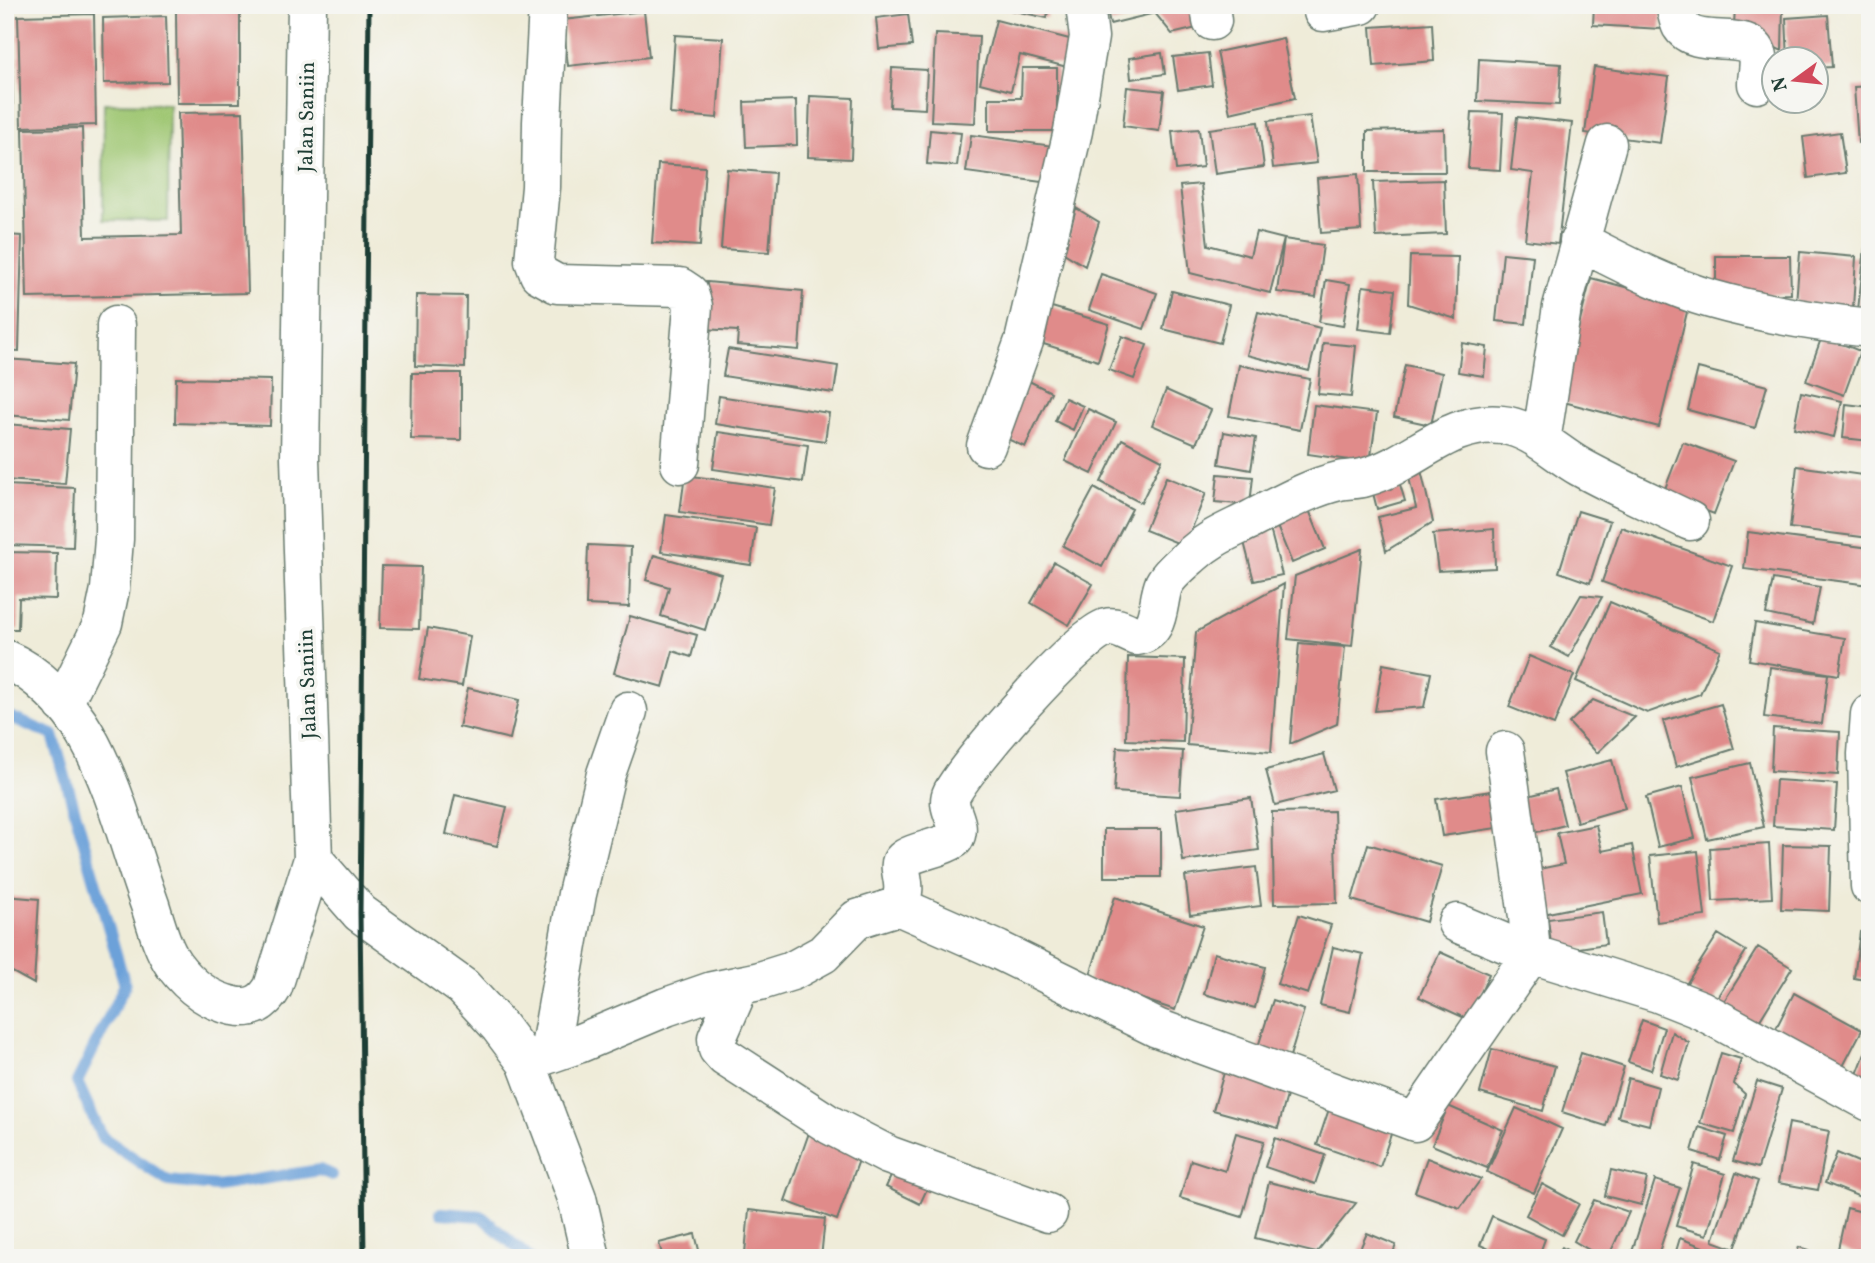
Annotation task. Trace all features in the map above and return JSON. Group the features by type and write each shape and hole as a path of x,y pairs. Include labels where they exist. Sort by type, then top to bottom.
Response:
{"street":[{"name":"Jalan Saniin","path":"63,704 85,732 100,762 172,963 197,991 223,1004 242,1008 257,1006 267,999 273,988 313,859 300,458 307,5"},
{"path":"548,5 541,187 534,261 539,274 557,284 680,287 689,293 693,306 680,464"},
{"path":"986,446 1024,341 1073,131 1089,37 1085,5"},
{"path":"1323,12 1361,5"},
{"path":"1675,5 1682,27 1693,37 1751,45 1758,55 1757,84"},
{"path":"1541,441 1560,319 1578,241 1607,144"},
{"path":"1578,241 1645,275 1709,299 1799,319 1870,328"},
{"path":"5,659 18,664 40,680 63,704 103,623 110,589 114,526 116,325"},
{"path":"898,906 905,892 901,862 905,858 939,848 954,839 958,827 951,807 951,795 1003,728 1060,666 1101,630 1116,627 1136,636 1146,633 1154,625 1164,583 1194,553 1223,531 1250,521 1286,501 1338,481 1366,477 1405,460 1439,438 1460,429 1501,425 1521,429 1578,466 1690,521"},
{"path":"591,1258 537,1057 606,774 628,710"},
{"path":"1870,714 1870,886"},
{"path":"537,1057 597,1037 666,1007 760,981 809,963 823,954 857,919 898,906 998,950 1157,1028 1415,1122 1531,954 1505,751"},
{"path":"313,859 360,913 463,987 499,1026 537,1057"},
{"path":"1457,923 1531,954 1658,993 1701,1010 1870,1102"},
{"path":"740,985 717,1038 718,1049 725,1057 830,1125 888,1155 1048,1213"}],"green space":[{"path":"104,103 169,104 168,221 103,220"}],"building":[{"path":"809,5 901,5 901,8 809,9"},
{"path":"987,5 1049,5 1047,18"},
{"path":"1106,5 1196,5 1201,27 1172,34 1155,13 1110,24"},
{"path":"1594,5 1662,5 1661,29 1593,25"},
{"path":"1735,5 1783,5 1782,46 1772,46 1734,27"},
{"path":"240,10 240,103 177,103 176,11"},
{"path":"644,11 649,57 568,66 563,20"},
{"path":"94,14 96,125 21,127 18,16"},
{"path":"908,14 912,46 879,49 876,18"},
{"path":"1828,15 1832,67 1829,67 1829,46 1787,46 1786,18"},
{"path":"166,16 168,82 104,83 103,18"},
{"path":"996,20 1077,41 1071,68 1020,55 1011,91 980,83"},
{"path":"1432,23 1434,61 1374,66 1371,27"},
{"path":"935,34 979,36 975,123 931,121"},
{"path":"675,35 723,38 717,118 670,114"},
{"path":"1283,38 1295,98 1230,113 1217,52"},
{"path":"1162,53 1165,74 1131,79 1129,58"},
{"path":"1208,53 1212,85 1178,90 1173,57"},
{"path":"5,58 12,58 13,134 5,134"},
{"path":"1479,59 1561,64 1559,105 1477,101"},
{"path":"1594,67 1669,77 1660,143 1585,133"},
{"path":"892,68 927,70 925,109 890,107"},
{"path":"1022,68 1057,68 1057,131 989,131 989,98 1021,98"},
{"path":"1870,86 1870,142 1858,143 1854,87"},
{"path":"1127,87 1164,91 1159,131 1123,126"},
{"path":"810,96 853,98 851,159 808,157"},
{"path":"796,100 797,145 746,147 744,102"},
{"path":"243,112 248,293 27,298 23,129 82,128 85,237 181,235 178,113"},
{"path":"1472,112 1503,113 1500,170 1468,168"},
{"path":"1310,116 1317,163 1273,168 1268,121"},
{"path":"1517,117 1572,123 1558,244 1525,240 1533,173 1511,170"},
{"path":"1258,122 1264,167 1215,174 1209,129"},
{"path":"1199,129 1203,167 1176,170 1172,131"},
{"path":"1444,129 1445,172 1367,172 1367,131"},
{"path":"930,130 961,133 957,166 927,164"},
{"path":"1840,132 1846,173 1808,178 1803,137"},
{"path":"971,135 1061,147 1056,184 966,172"},
{"path":"658,164 705,167 700,246 652,243"},
{"path":"727,169 775,173 769,252 721,249"},
{"path":"1358,174 1361,230 1321,233 1317,178"},
{"path":"1444,180 1446,234 1376,237 1373,182"},
{"path":"1201,184 1208,245 1250,256 1256,232 1284,239 1270,293 1190,273 1180,186"},
{"path":"1076,208 1099,222 1085,266 1064,253"},
{"path":"5,235 22,236 19,351 5,350"},
{"path":"1284,239 1323,245 1316,297 1277,292"},
{"path":"1865,247 1870,247 1870,312 1858,310"},
{"path":"1800,252 1856,257 1853,308 1796,303"},
{"path":"1503,253 1533,256 1526,324 1496,321"},
{"path":"1410,256 1458,257 1456,319 1408,304"},
{"path":"1716,256 1790,256 1791,294 1716,295"},
{"path":"1101,274 1157,293 1144,329 1089,310"},
{"path":"1591,278 1689,304 1659,427 1560,401"},
{"path":"1326,280 1350,284 1343,326 1319,322"},
{"path":"707,282 803,291 799,350 737,345 738,331 703,329"},
{"path":"1363,286 1395,290 1390,333 1358,329"},
{"path":"1172,291 1229,305 1220,343 1163,329"},
{"path":"416,295 466,296 465,368 415,366"},
{"path":"1045,305 1109,324 1098,361 1034,341"},
{"path":"1258,312 1320,328 1309,371 1247,355"},
{"path":"1122,336 1147,345 1134,379 1109,370"},
{"path":"1822,336 1860,351 1844,395 1806,381"},
{"path":"1323,343 1356,346 1351,397 1318,394"},
{"path":"1462,343 1487,347 1484,376 1458,372"},
{"path":"728,349 838,366 834,393 723,376"},
{"path":"5,359 74,364 69,420 5,415"},
{"path":"1239,365 1310,379 1300,430 1229,416"},
{"path":"1405,365 1442,373 1431,425 1394,417"},
{"path":"1698,368 1767,386 1755,428 1688,410"},
{"path":"412,373 461,373 461,440 411,439"},
{"path":"176,378 271,380 270,426 175,423"},
{"path":"1029,381 1051,392 1025,447 1003,437"},
{"path":"1166,390 1211,410 1196,444 1152,425"},
{"path":"1801,392 1842,401 1834,437 1794,428"},
{"path":"719,396 829,413 825,441 715,424"},
{"path":"1065,398 1083,406 1073,430 1055,421"},
{"path":"1846,404 1870,407 1870,441 1843,438"},
{"path":"1314,405 1377,413 1370,463 1308,454"},
{"path":"1088,409 1116,422 1092,474 1065,461"},
{"path":"5,424 70,429 65,484 5,480"},
{"path":"718,432 808,445 803,482 713,469"},
{"path":"1224,432 1256,438 1251,470 1219,464"},
{"path":"1122,439 1162,460 1141,503 1101,482"},
{"path":"1683,442 1734,461 1714,514 1663,494"},
{"path":"1797,466 1870,476 1870,538 1790,528"},
{"path":"1421,470 1433,522 1386,551 1378,517 1416,508 1408,473"},
{"path":"1218,474 1253,477 1250,505 1215,502"},
{"path":"685,475 775,488 769,525 680,512"},
{"path":"1166,477 1206,493 1185,546 1145,530"},
{"path":"1398,478 1405,501 1377,509 1371,485"},
{"path":"5,485 75,488 73,547 5,545"},
{"path":"1094,488 1132,509 1102,567 1063,546"},
{"path":"1307,505 1325,549 1292,563 1274,519"},
{"path":"1578,511 1610,521 1590,583 1559,572"},
{"path":"666,515 756,528 751,565 661,552"},
{"path":"1268,521 1282,575 1254,581 1242,534"},
{"path":"1621,527 1732,566 1713,621 1602,582"},
{"path":"1494,529 1495,568 1438,571 1433,534"},
{"path":"1748,532 1870,548 1870,585 1744,569"},
{"path":"588,545 631,547 629,607 586,605"},
{"path":"1362,549 1352,646 1288,639 1295,576"},
{"path":"5,552 57,553 56,599 19,598 18,629 5,629"},
{"path":"654,555 721,574 705,630 661,616 669,587 646,580"},
{"path":"1054,562 1093,584 1069,625 1031,603"},
{"path":"382,566 421,567 419,629 380,628"},
{"path":"1773,579 1820,587 1813,624 1766,614"},
{"path":"1284,584 1271,752 1187,745 1196,632"},
{"path":"1581,595 1602,597 1569,657 1551,647"},
{"path":"1610,602 1720,650 1700,694 1647,713 1576,681"},
{"path":"630,616 697,635 691,657 673,651 663,687 614,673"},
{"path":"1755,623 1845,638 1839,675 1749,660"},
{"path":"428,628 470,636 462,686 419,679"},
{"path":"1299,643 1345,647 1337,724 1290,744"},
{"path":"1529,656 1574,675 1554,725 1509,707"},
{"path":"1128,657 1185,659 1183,742 1126,740"},
{"path":"1383,664 1431,673 1424,707 1375,711"},
{"path":"1770,667 1828,674 1822,724 1764,717"},
{"path":"468,688 519,700 510,739 459,727"},
{"path":"1593,700 1635,717 1597,753 1569,723"},
{"path":"1721,704 1734,749 1676,767 1663,721"},
{"path":"1773,728 1840,732 1838,775 1771,771"},
{"path":"1117,747 1183,751 1180,796 1114,792"},
{"path":"1324,754 1334,790 1275,805 1266,770"},
{"path":"1612,760 1625,808 1577,822 1563,773"},
{"path":"1750,763 1764,827 1707,839 1692,777"},
{"path":"1776,780 1837,784 1834,830 1773,826"},
{"path":"1682,787 1695,838 1658,847 1646,797"},
{"path":"1556,789 1565,825 1529,834 1520,798"},
{"path":"1492,791 1497,828 1442,836 1436,799"},
{"path":"455,795 507,807 497,846 446,834"},
{"path":"1251,798 1259,850 1183,861 1176,809"},
{"path":"1334,811 1337,903 1274,904 1272,812"},
{"path":"1596,825 1602,851 1632,845 1642,894 1543,914 1534,870 1564,864 1557,833"},
{"path":"1104,829 1161,829 1161,877 1104,877"},
{"path":"1368,844 1442,866 1426,922 1352,900"},
{"path":"1769,844 1772,898 1713,901 1710,848"},
{"path":"1783,845 1831,846 1829,911 1781,909"},
{"path":"1698,851 1705,916 1657,922 1650,856"},
{"path":"1256,867 1261,906 1190,915 1185,876"},
{"path":"5,896 39,899 34,984 5,968"},
{"path":"1115,897 1203,926 1175,1010 1088,981"},
{"path":"1602,912 1606,944 1552,952 1548,919"},
{"path":"1299,915 1331,925 1308,994 1277,984"},
{"path":"1860,932 1870,934 1870,981 1854,978"},
{"path":"1718,934 1746,951 1713,1004 1685,986"},
{"path":"1333,947 1363,954 1350,1012 1320,1005"},
{"path":"1758,947 1792,968 1755,1028 1721,1006"},
{"path":"1440,952 1489,974 1469,1020 1419,997"},
{"path":"1214,953 1265,967 1255,1008 1204,994"},
{"path":"1794,993 1862,1030 1839,1074 1771,1038"},
{"path":"1273,1000 1304,1010 1287,1066 1255,1056"},
{"path":"1642,1020 1664,1028 1651,1070 1628,1062"},
{"path":"1672,1032 1689,1043 1678,1080 1660,1074"},
{"path":"1870,1041 1870,1088 1854,1082"},
{"path":"1492,1049 1555,1066 1543,1111 1480,1093"},
{"path":"1581,1053 1624,1067 1606,1126 1562,1112"},
{"path":"1721,1053 1741,1059 1734,1084 1745,1094 1734,1133 1700,1123"},
{"path":"1226,1066 1290,1085 1278,1128 1213,1110"},
{"path":"1628,1078 1658,1087 1649,1125 1618,1117"},
{"path":"1757,1081 1782,1089 1758,1168 1733,1161"},
{"path":"1331,1103 1394,1125 1380,1167 1317,1145"},
{"path":"1448,1106 1503,1130 1487,1168 1432,1145"},
{"path":"1516,1108 1562,1129 1534,1193 1487,1172"},
{"path":"1789,1123 1829,1131 1818,1190 1778,1183"},
{"path":"1699,1127 1727,1136 1720,1160 1692,1151"},
{"path":"810,1130 863,1149 837,1220 785,1201"},
{"path":"1236,1133 1264,1141 1242,1217 1180,1198 1191,1160 1225,1171"},
{"path":"1275,1138 1325,1155 1315,1184 1265,1167"},
{"path":"1837,1153 1870,1167 1870,1186 1865,1199 1825,1183"},
{"path":"1427,1158 1481,1179 1460,1208 1415,1192"},
{"path":"899,1159 933,1176 920,1204 886,1187"},
{"path":"1694,1164 1725,1174 1707,1235 1676,1226"},
{"path":"1611,1170 1647,1178 1641,1205 1605,1196"},
{"path":"1736,1173 1758,1181 1735,1249 1713,1241"},
{"path":"1655,1180 1680,1188 1657,1258 1638,1258 1631,1255"},
{"path":"1269,1182 1356,1203 1316,1253 1255,1238"},
{"path":"1542,1184 1579,1204 1562,1235 1526,1215"},
{"path":"1594,1200 1629,1212 1608,1258 1603,1258 1574,1241"},
{"path":"1847,1208 1870,1214 1870,1257 1838,1249"},
{"path":"749,1210 825,1219 821,1258 745,1253"},
{"path":"1492,1216 1545,1239 1538,1258 1510,1258 1480,1245"},
{"path":"1367,1233 1396,1245 1391,1258 1356,1258"},
{"path":"695,1234 701,1258 663,1258 659,1243"},
{"path":"1680,1238 1726,1256 1674,1258"},
{"path":"1562,1247 1580,1258 1555,1258"},
{"path":"1799,1247 1829,1257 1829,1258 1795,1258"}],"waterway":[{"path":"5,715 53,735 125,985 77,1082 102,1137 168,1181 216,1186 320,1170 332,1175"},
{"path":"441,1213 481,1216 529,1258"}],"railway":[{"path":"364,1258 360,913 369,5"}]}
